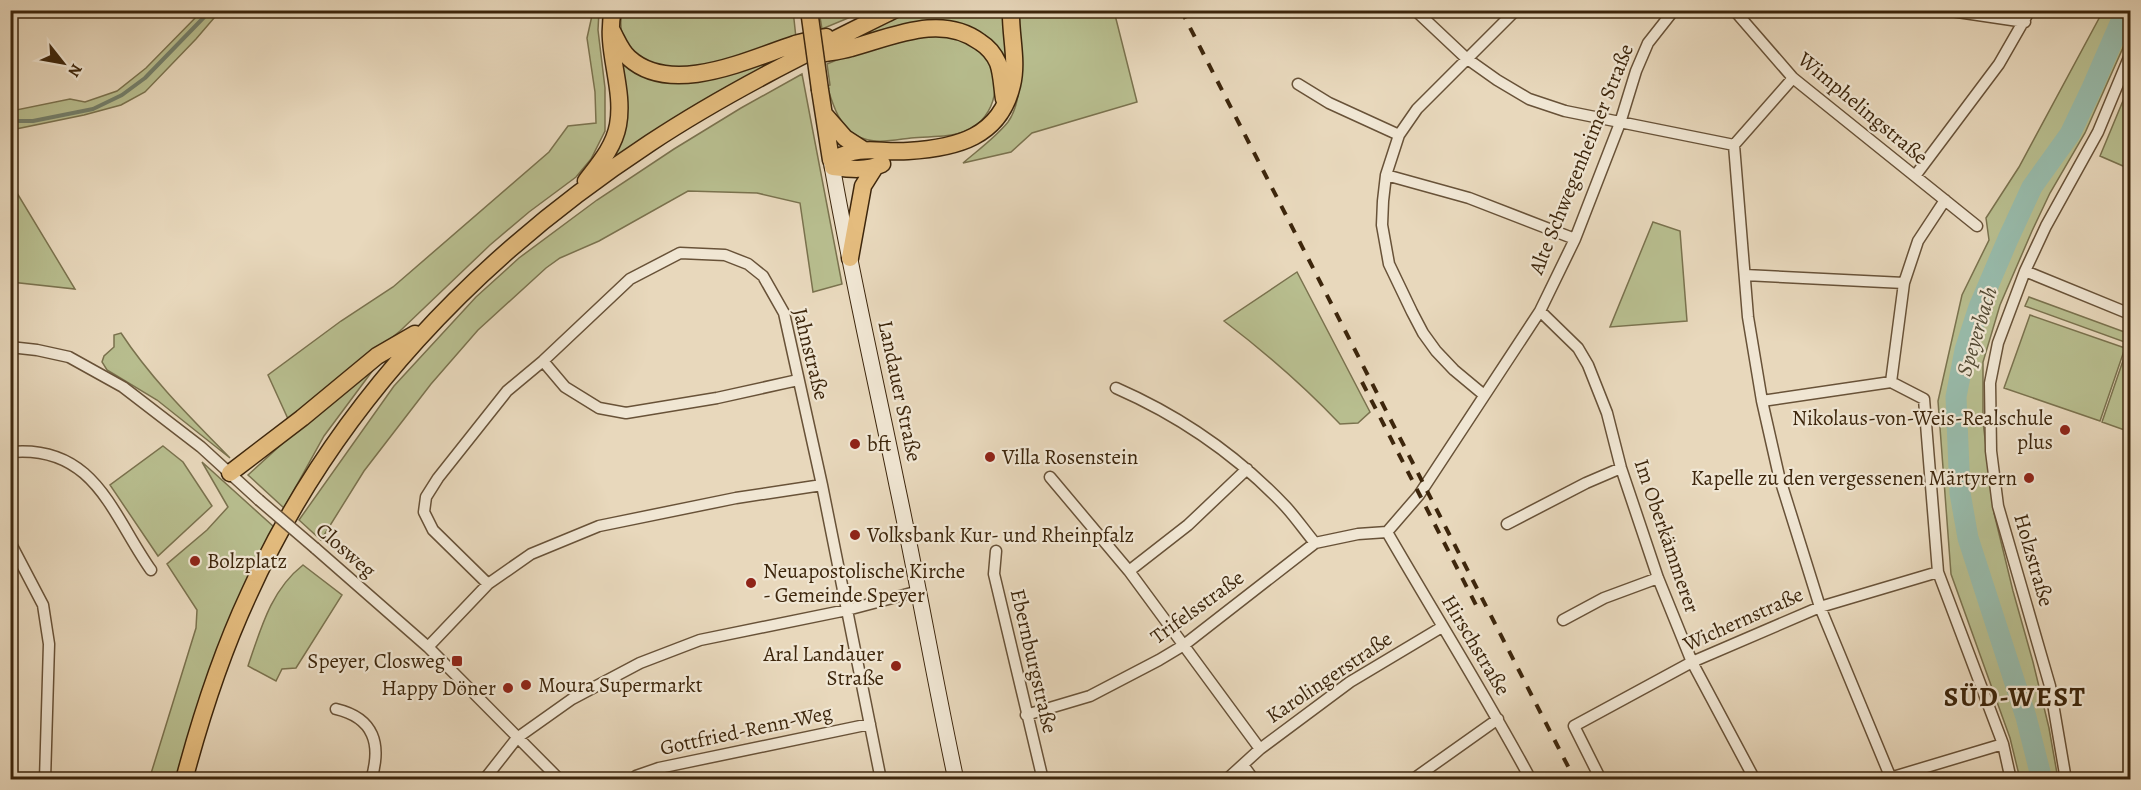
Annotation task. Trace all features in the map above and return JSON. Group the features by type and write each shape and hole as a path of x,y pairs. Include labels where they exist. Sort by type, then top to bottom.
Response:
{"main road":[{"path":"577,194 611,146 618,126 619,109 611,54 613,10"},
{"name":"Landauer Straße","path":"808,10 823,113 850,258 956,780"},
{"path":"184,780 220,662 249,592 271,549 338,438 389,370 426,328 496,259 577,194 627,158 684,122 894,10"},
{"path":"832,164 851,151 862,149 908,151 949,144 977,136 992,125 1012,85 1014,72 1011,10"},
{"path":"803,57 850,48 908,32 950,28 973,36 991,51 997,60 1000,72 1004,105"},
{"path":"612,31 625,53 640,65 655,72 685,75 728,67 796,44 855,30"},
{"path":"823,113 845,138 862,149"},
{"path":"832,164 852,170 875,167 908,151"},
{"path":"850,258 861,194 875,167"},
{"path":"230,473 302,418 377,356 426,328"}],"street":[{"path":"1415,10 1466,58 1529,99 1565,111 1734,145"},
{"path":"1484,395 1454,370 1423,333 1389,264 1382,225 1383,201 1386,175 1399,135 1417,109 1516,10"},
{"name":"Alte Schwegenheimer Straße","path":"1387,532 1419,495 1540,311 1575,239 1620,123 1636,70 1648,43 1674,10"},
{"name":"Wimphelingstraße","path":"1734,10 1792,78 1977,226"},
{"path":"1944,10 2025,22"},
{"path":"1915,176 2000,64 2030,10"},
{"name":"Holzstraße","path":"2066,780 2050,686 1998,507 1991,452 1990,383 1998,344 2025,271 2046,226 2098,132 2130,55"},
{"path":"1792,78 1734,145 1748,316 1762,401 1779,476 1820,607 1886,778 2002,744"},
{"path":"1298,84 1329,103 1399,135"},
{"path":"1386,175 1469,198 1575,239"},
{"path":"1891,382 1904,283 1918,241 1945,200"},
{"name":"Jahnstraße","path":"488,584 433,530 424,512 426,496 438,478 507,391 543,361 630,279 680,253 725,255 748,264 763,276 784,313 822,485 881,780"},
{"path":"2025,271 2130,314"},
{"path":"1745,275 1904,283"},
{"name":"Im Oberkämmerer","path":"1540,311 1578,348 1588,365 1607,413 1621,468 1658,578 1692,662 1755,780"},
{"name":"Closweg","path":"10,347 69,357 144,403 201,447 428,647 560,780"},
{"path":"543,361 565,387 599,408 626,413 717,398 798,380"},
{"path":"1762,401 1891,382 1924,399 1938,572 2002,744 2011,780"},
{"path":"1116,388 1189,427 1247,469 1288,508 1315,543"},
{"path":"10,452 30,450 58,458 88,476 121,518 151,570"},
{"path":"1507,524 1586,483 1621,468"},
{"path":"1129,571 1188,525 1247,469"},
{"path":"1050,477 1129,571 1260,749"},
{"path":"428,647 488,584 531,554 599,526 736,498 822,485"},
{"name":"Trifelsstraße","path":"1026,715 1090,696 1159,660 1184,645 1315,543 1358,534 1387,532"},
{"name":"Hirschstraße","path":"1387,532 1498,719 1531,780"},
{"path":"10,542 43,605 50,644 45,780"},
{"name":"Ebernburgstraße","path":"996,551 994,574 1043,780"},
{"name":"Wichernstraße","path":"1601,780 1574,726 1692,662 1820,607 1938,572"},
{"path":"1563,620 1604,598 1658,578"},
{"path":"484,780 517,738 572,699 640,663 700,640 847,610 919,591"},
{"name":"Karolingerstraße","path":"1227,780 1260,749 1350,682 1442,627"},
{"path":"336,709 358,717 372,734 375,758 371,780"},
{"path":"1412,780 1498,719"},
{"name":"Gottfried-Renn-Weg","path":"632,780 636,776 659,768 870,724"},
{"path":"1243,765 1254,780"}],"green space":[{"path":"793,10 796,38 736,58 691,68 650,63 634,52 624,38 621,28 622,11"},
{"path":"819,10 865,11 822,29"},
{"path":"202,11 220,11 145,92 121,105 11,130 11,111 70,99 85,102 117,91 146,68"},
{"path":"593,11 599,11 598,30 605,88 605,131 591,159 576,177 490,245 400,331 289,421 268,375 341,321 393,287 549,152 568,126 596,123 595,92 587,38"},
{"path":"910,11 1005,11 1008,71 977,32 850,40"},
{"path":"1017,11 1114,11 1137,102 1032,133 1011,152 963,163 998,133 1014,111 1018,98 1020,68"},
{"path":"2103,11 2130,11 2130,32 2085,133 2050,193 2032,231 2000,305 1983,362 1983,422 1994,513 2049,728 2058,779 2020,779 2010,738 1951,574 1938,401 1962,295 1989,240 1986,218 2019,167"},
{"path":"949,34 979,48 994,72 994,95 991,106 977,125 953,135 884,141 864,139 846,127 841,121 827,86 830,85 827,64 856,52 911,37"},
{"path":"791,54 607,164 617,57 650,76"},
{"path":"802,74 842,284 813,292 800,203 757,193 688,191 599,241 560,258 546,268 478,330 431,384 364,471 321,540 299,520 394,386 476,297 519,258 597,200 674,149"},
{"path":"2125,96 2130,98 2130,169 2100,156"},
{"path":"11,183 75,289 11,282"},
{"path":"1653,222 1680,231 1687,321 1610,327"},
{"path":"1297,272 1370,412 1358,423 1340,424 1284,370 1224,321"},
{"path":"2029,297 2130,334 2130,344 2025,306"},
{"path":"2030,315 2125,348 2100,421 2004,388"},
{"path":"121,333 159,383 230,458 157,400 107,370 102,362 104,356 114,347 114,335"},
{"path":"2127,349 2130,350 2130,432 2102,422"},
{"path":"379,362 324,436 284,508 248,475 318,411"},
{"path":"163,446 183,462 212,506 158,556 110,485"},
{"path":"202,462 274,527 176,779 149,780 196,628 197,610 167,564 207,530 228,507"},
{"path":"303,565 342,595 296,668 282,669 276,681 248,666 275,598 292,575"}],"waterway":[{"path":"10,121 33,121 93,109 122,95 145,78 211,10"},
{"name":"Speyerbach","path":"2042,780 2026,717 1968,538 1960,493 1956,397 1965,350 1979,307 2008,239 2032,187 2070,134 2126,10"}],"railway":[{"path":"1181,10 1575,780"},
{"path":"1362,382 1478,609"}],"place":[{"name":"Nikolaus-von-Weis-Realschule plus","path":"2065,430"},
{"name":"bft","path":"855,444"},
{"name":"Villa Rosenstein","path":"990,457"},
{"name":"Kapelle zu den vergessenen Märtyrern","path":"2029,478"},
{"name":"Volksbank Kur- und Rheinpfalz","path":"855,535"},
{"name":"Bolzplatz","path":"195,561"},
{"name":"Neuapostolische Kirche - Gemeinde Speyer","path":"751,583"},
{"name":"Speyer, Closweg","path":"457,661"},
{"name":"Aral Landauer Straße","path":"896,666"},
{"name":"Moura Supermarkt","path":"526,685"},
{"name":"Happy Döner","path":"508,688"}],"district":[{"name":"SÜD-WEST","path":"2015,697"}]}
